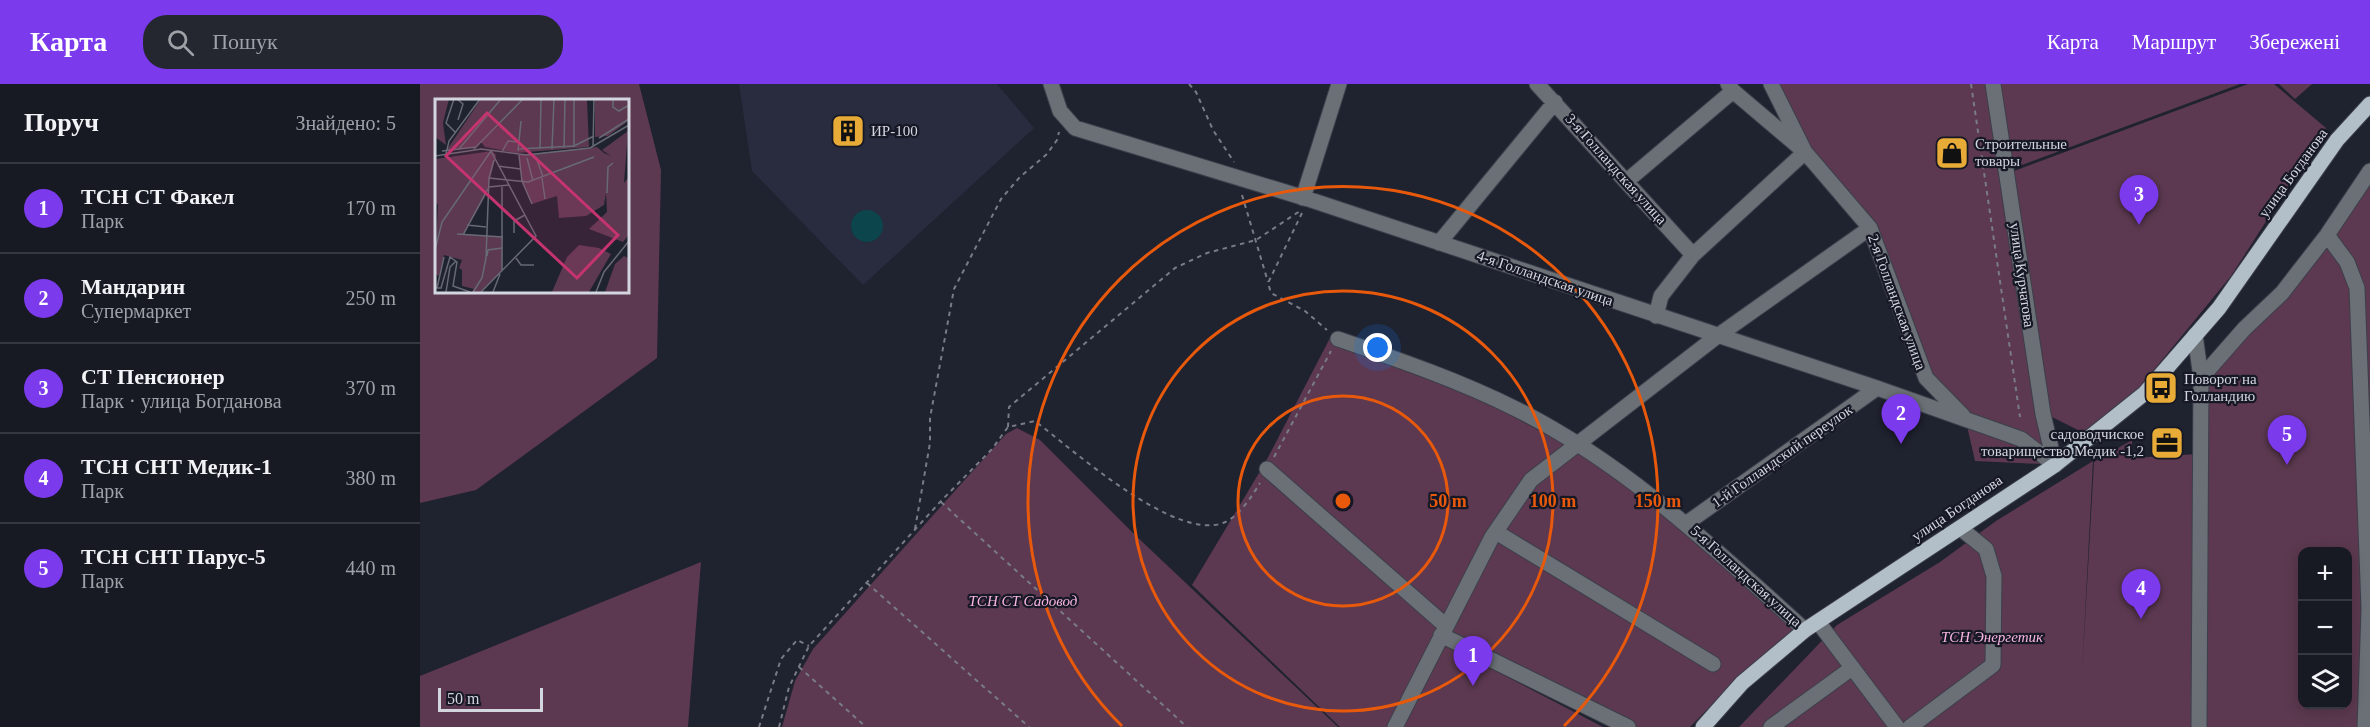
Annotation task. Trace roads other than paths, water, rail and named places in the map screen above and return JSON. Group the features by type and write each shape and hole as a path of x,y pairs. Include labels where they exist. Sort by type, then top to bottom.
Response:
{"main road":[{"name":"улица Богданова","path":"1703,727 1742,683 1812,626 2055,465 2145,393 2219,308 2337,140 2370,104"}],"street":[{"name":"4-я Голландская улица","path":"1051,84 1063,115 1075,128 1242,179 1303,203 1439,243 1965,418 2021,439 2055,465"},
{"path":"1303,203 1339,84"},
{"name":"3-я Голландская улица","path":"1537,84 1628,180 1693,255"},
{"path":"1656,316 1661,296 1693,255 1805,152 1771,84"},
{"name":"улица Курчатова","path":"1994,84 2043,414 2055,465"},
{"path":"1628,180 1730,87"},
{"name":"2-я Голландская улица","path":"1730,87 1805,152 1870,228 1926,378 1965,418"},
{"path":"1439,243 1555,102"},
{"path":"2201,378 2244,329 2282,293 2327,236 2370,171"},
{"path":"1395,727 1496,532 1531,480 1578,446 1716,337 1870,228"},
{"path":"2327,236 2347,262 2357,288 2369,609 2366,727"},
{"path":"2195,335 2201,378 2199,727"},
{"name":"5-я Голландская улица","path":"1338,339 1442,374 1518,410 1578,446 1687,523 1812,626 1852,668 1897,727"},
{"name":"1-й Голландский переулок","path":"1687,523 1877,388"},
{"path":"1267,469 1443,631 1628,727"},
{"path":"1910,727 1993,665 1994,576 1986,549 1960,528"},
{"path":"1496,532 1713,664"},
{"path":"1771,727 1784,715 1852,668"}],"place":[{"name":"ИР-100","path":"848,131"},
{"name":"Строительные товары","path":"1952,153"},
{"name":"СТ Пенсионер","path":"2139,225"},
{"name":"Поворот на Голландию","path":"2161,388"},
{"name":"садоводчиское товарищество Медик -1,2","path":"2167,443"},
{"name":"Мандарин","path":"1901,444"},
{"name":"ТСН СНТ Парус-5","path":"2287,465"},
{"name":"ТСН СНТ Медик-1","path":"2141,619"},
{"name":"ТСН СТ Факел","path":"1473,686"}],"park label":[{"name":"ТСН СТ Садовод","path":"1023,601"},
{"name":"ТСН Энергетик","path":"1992,637"}]}
